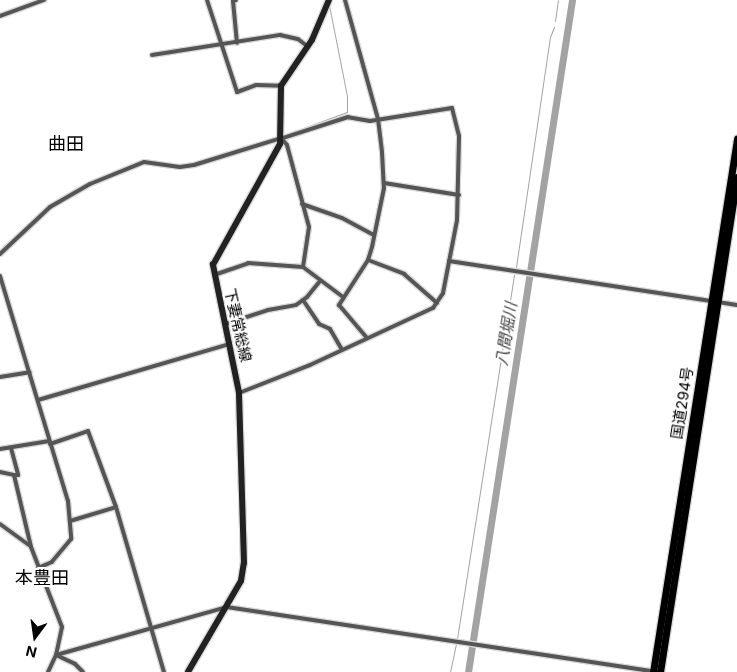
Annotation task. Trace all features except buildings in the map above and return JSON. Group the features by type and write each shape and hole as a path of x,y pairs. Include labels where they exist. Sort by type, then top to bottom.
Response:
{"highway":[{"name":"国道294号","path":"656,672 715,302 737,139"},
{"name":"国道294号","path":"715,302 737,177"}],"main road":[{"path":"281,86 307,46 329,0"},
{"name":"下妻常総線","path":"188,672 241,581 244,563 240,393 214,274 217,256 282,138 281,86"}],"street":[{"path":"0,16 44,0"},
{"path":"207,0 237,92 256,84 281,86"},
{"path":"236,0 233,1 237,43"},
{"path":"345,0 378,119 384,183 368,260 339,305 342,312 367,338"},
{"path":"152,55 222,46 280,35 298,39 307,46"},
{"path":"0,254 50,207 90,184 144,162 180,167 194,165 348,117 378,119 452,108 459,136 459,195 443,293 437,303 433,308 342,350 240,393"},
{"path":"282,138 309,227 303,267"},
{"path":"384,183 459,195"},
{"path":"302,204 342,218 374,235"},
{"path":"368,260 404,274 437,303"},
{"path":"449,261 737,305"},
{"path":"214,274 248,263 303,267 343,297"},
{"path":"0,276 68,501 71,538 52,562 38,568"},
{"path":"225,324 268,310 284,309 303,300 320,281"},
{"path":"303,300 319,324 330,329 342,350"},
{"path":"38,400 230,344"},
{"path":"0,377 30,372"},
{"path":"0,449 50,443 88,431 116,507 164,672"},
{"path":"0,472 18,475 11,448"},
{"path":"14,475 31,546 62,627 56,655 48,672"},
{"path":"70,521 116,507"},
{"path":"0,524 31,546"},
{"path":"56,655 227,606 656,672"},
{"path":"56,655 76,664 83,672"}],"waterway":[{"path":"555,21 558,0"},
{"name":"八間堀川","path":"468,672 572,0"},
{"path":"284,135 347,112 347,96 329,5"},
{"path":"516,267 550,37 554,27"},
{"path":"457,639 514,274"},
{"path":"450,672 456,644"}],"district":[{"name":"曲田","path":"66,144"},
{"name":"本豊田","path":"42,578"}]}
